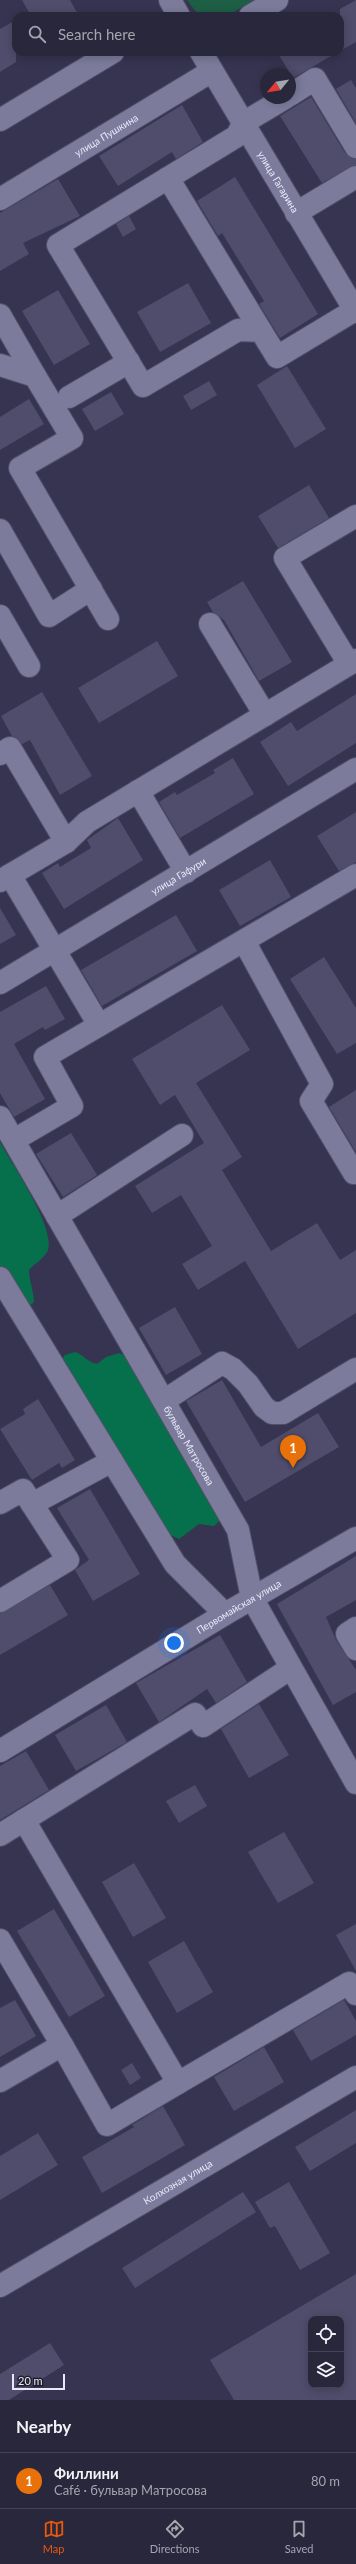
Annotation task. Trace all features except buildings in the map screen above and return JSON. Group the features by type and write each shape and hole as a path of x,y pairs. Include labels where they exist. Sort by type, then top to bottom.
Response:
{"street":[{"path":"257,12 277,0"},
{"path":"0,120 106,56"},
{"name":"улица Гагарина","path":"203,56 355,311"},
{"name":"улица Пушкина","path":"0,199 212,71"},
{"path":"296,92 316,80 356,147"},
{"path":"261,331 238,330 143,386 58,245 237,136 243,124 275,104"},
{"path":"296,213 356,177"},
{"path":"168,178 277,357 355,311"},
{"path":"0,315 72,438 20,468 108,619"},
{"path":"69,397 129,362"},
{"path":"0,365 35,376"},
{"path":"99,1025 56,950 5,878 66,842 87,822 352,662 285,558 356,516"},
{"path":"0,530 49,616 91,589"},
{"path":"0,616 29,666"},
{"path":"210,624 265,715"},
{"path":"0,754 10,748 66,842"},
{"name":"улица Гафури","path":"0,983 356,769"},
{"path":"138,791 186,872"},
{"path":"14,1140 72,1106 45,1057 356,875"},
{"path":"244,941 322,1084 311,1101 354,1173 356,1173"},
{"name":"бульвар Матросова","path":"0,1117 165,1400 238,1530 252,1598 356,1783"},
{"path":"57,1216 182,1135"},
{"path":"0,1280 175,1564 225,1614"},
{"path":"165,1400 222,1363 233,1369 248,1384 264,1407 272,1413 283,1413 356,1369"},
{"path":"32,1504 112,1461"},
{"path":"0,1503 23,1490 68,1560 0,1601"},
{"name":"Первомайская улица","path":"0,1751 225,1614 356,1538"},
{"path":"356,1628 347,1634 356,1649"},
{"path":"0,1835 195,1714 203,1726 292,1668"},
{"path":"24,1820 178,2083"},
{"path":"0,1940 107,2125 349,1983 356,1994"},
{"path":"0,2080 62,2045"},
{"name":"Колхозная улица","path":"0,2286 356,2077"}],"green space":[{"path":"187,0 254,0 234,12 196,12"},
{"path":"0,1142 39,1211 48,1239 47,1253 29,1270 34,1302 28,1307 0,1272"},
{"path":"75,1352 97,1364 106,1357 119,1353 132,1359 220,1515 219,1521 214,1526 199,1524 179,1539 167,1533 62,1359 65,1355"}],"place":[{"name":"Филлини","path":"293,1468"}]}
